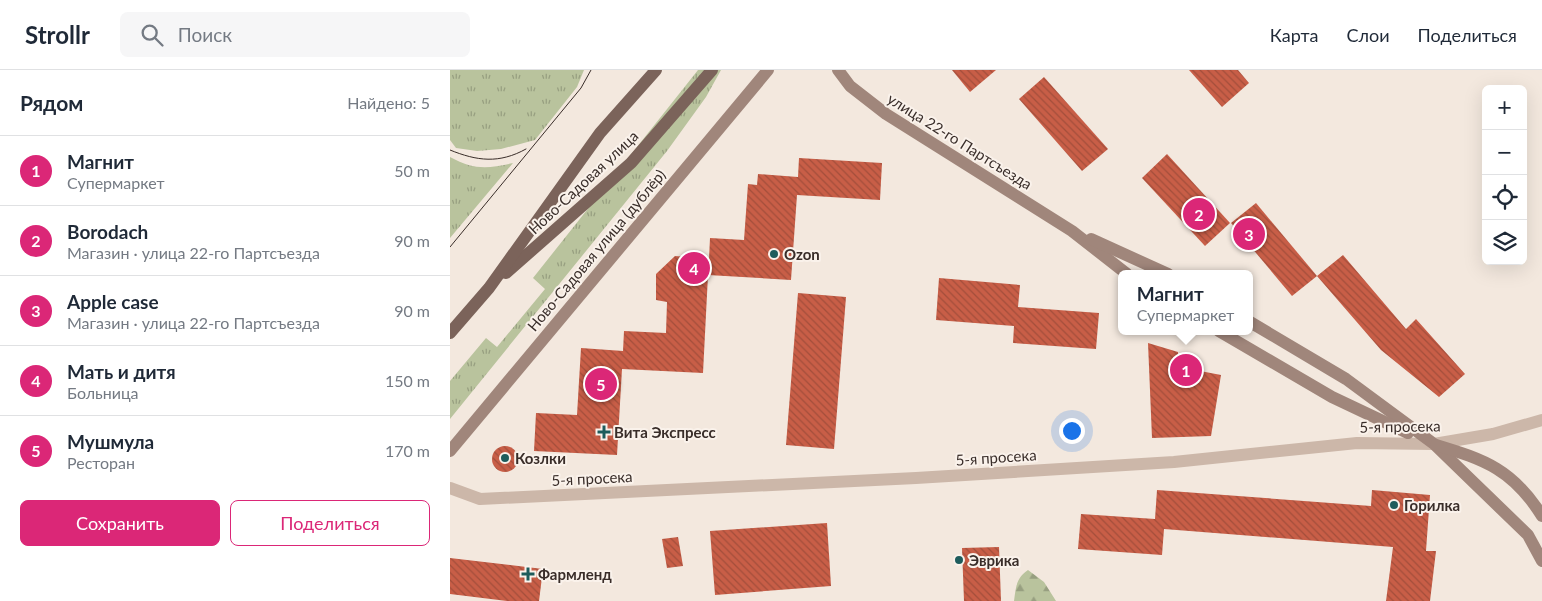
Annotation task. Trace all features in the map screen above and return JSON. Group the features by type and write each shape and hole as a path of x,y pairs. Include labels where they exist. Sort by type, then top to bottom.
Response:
{"main road":[{"name":"Ново-Садовая улица","path":"490,288 631,163 712,70"},
{"name":"Ново-Садовая улица (дублёр)","path":"450,451 768,70"},
{"name":"улица 22-го Партсъезда","path":"838,70 850,86 893,120 1072,231 1122,270"},
{"name":"Ново-Садовая улица","path":"450,333 490,288 600,133 654,72"},
{"name":"улица 22-го Партсъезда","path":"1072,231 1159,270"},
{"path":"1253,324 1346,379 1434,444 1528,535 1542,562"},
{"path":"1226,335 1332,397 1434,444 1480,458 1506,474 1527,493 1542,516"}],"street":[{"name":"5-я просека","path":"450,488 480,499 621,494 1174,462 1357,443 1434,444 1493,434 1542,420"}],"green space":[{"path":"450,70 584,70 577,87 535,140 501,149 477,151 456,148 450,140"},
{"path":"698,70 721,70 706,97 667,151 450,419 450,381 486,338 497,347 545,289 533,278"},
{"path":"450,157 466,164 481,167 513,163 450,238"},
{"path":"1028,570 1044,582 1056,601 1014,601 1019,580"}],"building":[{"path":"952,70 996,70 970,92"},
{"path":"1189,70 1238,70 1249,83 1222,107"},
{"path":"1044,77 1108,149 1082,171 1019,99"},
{"path":"1167,154 1230,223 1205,246 1142,178"},
{"path":"799,158 882,163 880,200 797,195 791,280 708,275 703,373 622,369 617,455 534,451 536,413 577,415 581,348 623,351 624,331 666,333 667,302 656,300 656,274 675,256 709,259 710,238 744,240 748,184 757,185 758,174 798,177"},
{"path":"1256,203 1317,276 1292,296 1231,223"},
{"path":"1343,255 1406,329 1416,319 1465,374 1439,397 1381,350 1317,276"},
{"path":"939,278 1020,285 1018,307 1099,313 1096,349 1013,343 1014,326 936,320"},
{"path":"798,293 846,297 834,449 786,445"},
{"path":"1148,343 1178,352 1178,361 1196,363 1195,370 1221,375 1211,436 1152,438"},
{"name":"Козлки","path":"505,446 514,450 518,459 514,468 505,472 496,468 492,459 496,450"},
{"path":"1157,490 1371,506 1372,490 1430,495 1426,551 1436,551 1430,601 1386,601 1393,547 1164,529 1162,555 1078,549 1081,514 1155,519"},
{"path":"827,523 831,586 715,595 710,531"},
{"path":"678,537 683,566 667,568 662,539"},
{"path":"999,547 1001,601 964,601 962,548"},
{"path":"450,558 543,569 539,601 507,601 450,594"}],"tram line":[{"path":"450,247 581,88 591,70"},
{"path":"450,150 469,157 497,159 526,149"}],"place":[{"name":"Borodach","path":"1199,214"},
{"name":"Apple case","path":"1249,234"},
{"name":"Ozon","path":"774,254"},
{"name":"Мать и дитя","path":"694,268"},
{"name":"Магнит","path":"1186,370"},
{"name":"Мушмула","path":"601,384"},
{"name":"Вита Экспресс","path":"604,432"},
{"name":"Козлки","path":"505,458"},
{"name":"Горилка","path":"1394,505"},
{"name":"Эврика","path":"959,560"},
{"name":"Фармленд","path":"528,574"}]}
